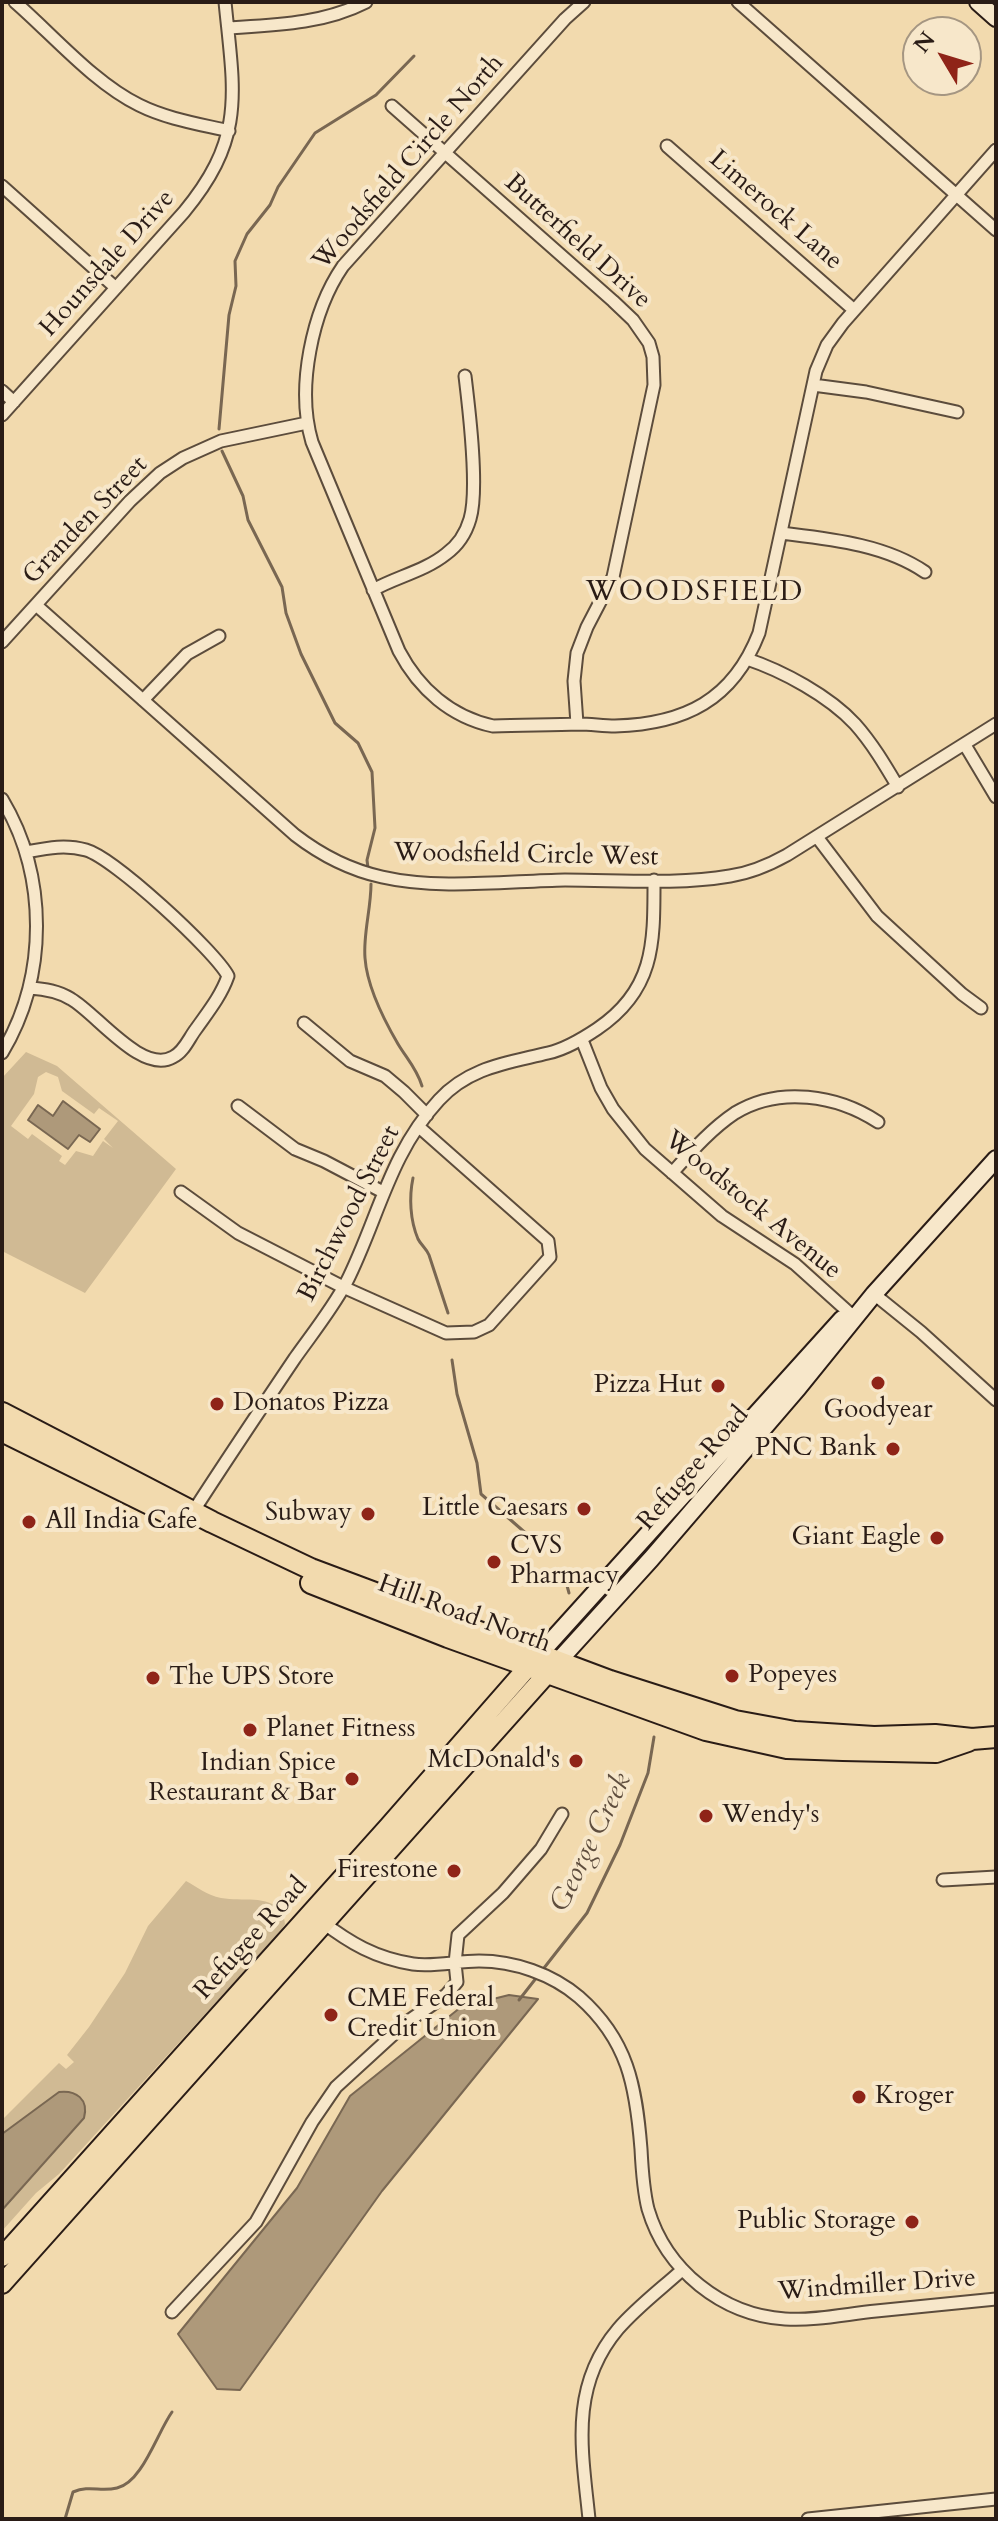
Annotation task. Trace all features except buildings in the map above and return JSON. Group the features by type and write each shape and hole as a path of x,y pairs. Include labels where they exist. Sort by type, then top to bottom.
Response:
{"highway":[{"name":"Hill Road North","path":"2,1413 192,1514 311,1569 543,1664"},
{"name":"Hill Road North","path":"2,1431 292,1575 360,1604 543,1664 610,1681 735,1721 795,1732 936,1744 996,1737"}],"main road":[{"path":"978,2 996,18"},
{"name":"Refugee Road","path":"2,2257 398,1816 543,1664 651,1559 852,1316 996,1159"},
{"name":"Refugee Road","path":"2,2284 322,1922 433,1803 435,1788 455,1762 673,1518 673,1506 839,1322 852,1316"}],"street":[{"path":"15,2 91,71 137,104 173,118 229,131"},
{"name":"Hounsdale Drive","path":"2,415 199,194 219,162 229,131 233,94 225,2"},
{"path":"228,28 313,21 340,14 366,2"},
{"name":"Woodsfield Circle North","path":"584,2 565,19 351,257 326,293 317,318 309,370 307,423 319,462 406,663 432,696 481,724 616,726 658,721 685,714 721,691 747,659 759,633 813,385 827,345 854,310 996,150"},
{"path":"738,2 996,230"},
{"name":"Butterfield Drive","path":"392,106 623,310 642,331 653,357 652,398 613,577 577,653 574,681 577,724"},
{"name":"Limerock Lane","path":"667,146 854,310"},
{"path":"2,186 116,288"},
{"path":"373,590 436,561 457,544 465,532 473,493 465,376"},
{"path":"813,385 866,392 957,412"},
{"path":"2,391 14,402"},
{"name":"Granden Street","path":"2,642 130,501 171,465 221,441 307,423"},
{"path":"781,533 875,549 901,558 925,572"},
{"name":"Woodsfield Circle West","path":"36,605 318,852 356,869 411,881 654,880 735,875 774,862 996,724"},
{"path":"143,700 197,646 219,636"},
{"path":"747,659 789,677 847,716 874,748 898,787"},
{"path":"965,745 996,797"},
{"path":"2,799 26,852 36,901 37,929 30,988 17,1026 2,1053"},
{"path":"817,837 877,916 981,1008"},
{"path":"26,852 73,847 100,856 212,953 228,976 224,989 183,1048 171,1059 160,1060 147,1059 135,1051 71,998 45,989 30,988"},
{"name":"Birchwood Street","path":"192,1514 343,1287 395,1163 445,1093 480,1071 559,1050 582,1040 619,1012 642,980 653,940 654,880"},
{"path":"304,1023 350,1061 385,1076 427,1115"},
{"name":"Woodstock Avenue","path":"582,1040 613,1109 645,1149 722,1216 795,1264 852,1316"},
{"path":"672,1173 727,1119 742,1109 773,1099 796,1097 834,1101 857,1109 878,1122"},
{"path":"238,1106 295,1149 383,1192"},
{"path":"181,1192 238,1233 343,1287 446,1333 474,1332 489,1325 550,1257 548,1241 419,1127"},
{"path":"874,1294 995,1396"},
{"path":"172,2312 256,2222 312,2122 336,2087 407,2022 446,1995 457,1982 455,1963 458,1935 503,1893 541,1849 562,1814"},
{"path":"943,1880 996,1877"},
{"name":"Windmiller Drive","path":"322,1922 354,1946 386,1958 415,1964 508,1963 542,1974 577,1996 605,2023 621,2049 636,2102 648,2209 660,2238 682,2270 727,2303 756,2314 787,2319 996,2299"},
{"path":"589,2519 581,2422 594,2368 619,2329 682,2270"},
{"path":"808,2519 996,2499"}],"shaded area":[{"path":"26,1052 57,1066 176,1169 85,1293 2,1251 2,1078","holes":["46,1072 58,1077 62,1091 94,1114 99,1108 118,1121 104,1139 113,1148 103,1141 93,1156 76,1151 65,1165 59,1161 62,1156 32,1134 28,1139 11,1126 34,1094 38,1077"]},
{"path":"63,1101 100,1129 90,1142 79,1135 68,1149 28,1120 38,1105 53,1116"},
{"path":"186,1881 221,1898 254,1900 276,1906 283,1912 285,1924 59,2174 36,2193 2,2231 2,2210 84,2118 37,2108 2,2134 2,2120 59,2063 66,2069 74,2062 67,2055 125,1973 148,1926"},
{"path":"509,1995 538,1999 382,2191 240,2390 217,2389 178,2334 297,2188 350,2096 461,2007"},
{"path":"59,2092 80,2097 85,2106 84,2118 2,2210 2,2134"}],"waterway":[{"name":"George Creek","path":"219,429 229,315 236,286 235,261 247,234 270,205 278,187 315,133 376,95 414,56"},
{"path":"222,451 243,496 248,520 282,587 286,613 301,654 335,723 358,743 372,772 375,828 368,868"},
{"name":"George Creek","path":"371,884 366,969 387,1024 422,1086"},
{"name":"George Creek","path":"413,1178 413,1224 418,1239 429,1255 448,1313"},
{"name":"George Creek","path":"452,1360 457,1394 477,1463 481,1494 537,1543"},
{"name":"George Creek","path":"566,1582 569,1593"},
{"name":"George Creek","path":"519,2000 587,1913 620,1845 648,1773 654,1737"},
{"name":"George Creek","path":"65,2519 73,2492 117,2488 134,2477 172,2412"}],"place":[{"name":"Goodyear","path":"878,1383"},
{"name":"Pizza Hut","path":"718,1386"},
{"name":"Donatos Pizza","path":"217,1404"},
{"name":"PNC Bank","path":"893,1449"},
{"name":"Little Caesars","path":"584,1509"},
{"name":"Subway","path":"368,1514"},
{"name":"All India Cafe","path":"29,1522"},
{"name":"Giant Eagle","path":"937,1538"},
{"name":"CVS Pharmacy","path":"494,1562"},
{"name":"Popeyes","path":"732,1676"},
{"name":"The UPS Store","path":"153,1678"},
{"name":"Planet Fitness","path":"250,1730"},
{"name":"McDonald's","path":"576,1761"},
{"name":"Indian Spice Restaurant & Bar","path":"352,1779"},
{"name":"Wendy's","path":"706,1816"},
{"name":"Firestone","path":"454,1871"},
{"name":"CME Federal Credit Union","path":"331,2015"},
{"name":"Kroger","path":"859,2097"},
{"name":"Public Storage","path":"912,2222"}],"district":[{"name":"WOODSFIELD","path":"695,594"}]}
